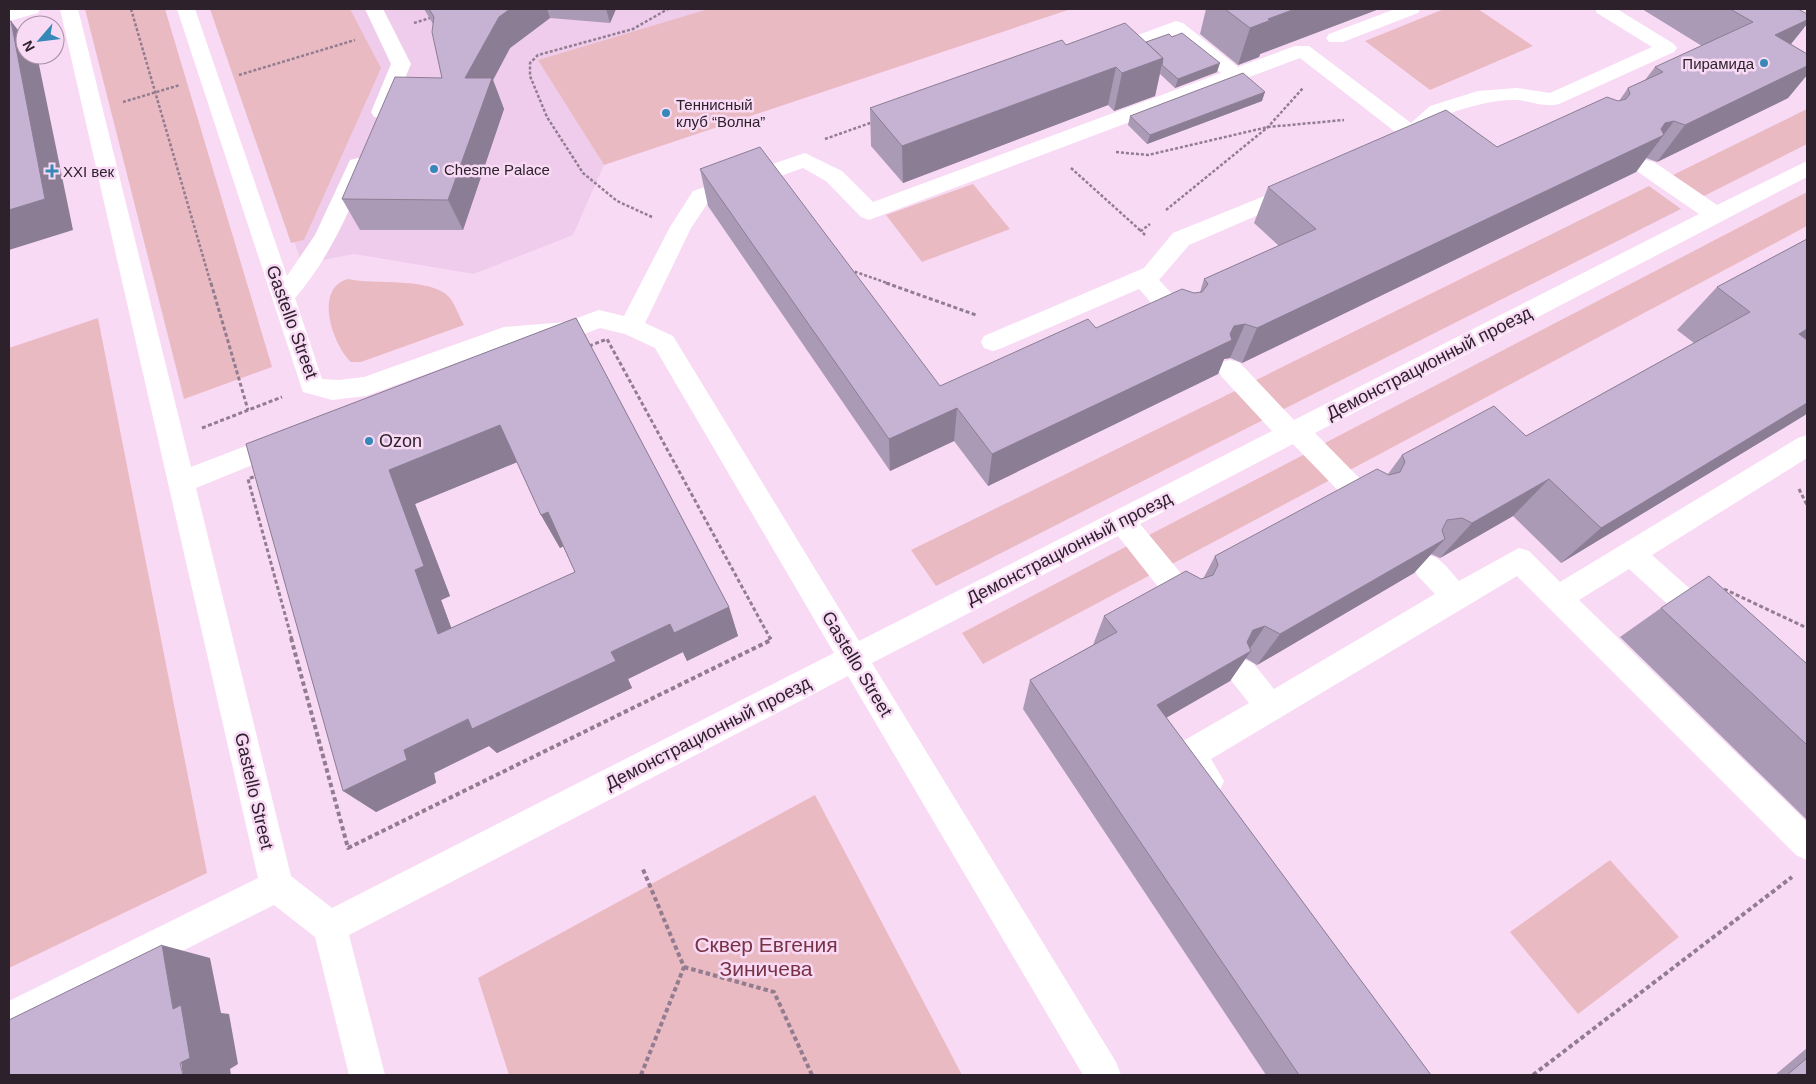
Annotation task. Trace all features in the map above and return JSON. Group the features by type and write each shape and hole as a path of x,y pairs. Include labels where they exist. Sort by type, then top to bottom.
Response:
{"street":[{"path":"9,15 31,9"},
{"name":"Gastello Street","path":"69,9 65,35 94,111 277,886"},
{"name":"Gastello Street","path":"186,9 312,385 324,390 334,391 366,386 504,336 568,331"},
{"path":"282,297 299,280 332,225 401,64 374,9"},
{"path":"1336,38 1411,9"},
{"path":"1552,100 1667,48 1604,9"},
{"path":"1138,68 1118,49 1176,26 1236,75"},
{"path":"631,327 681,227 701,196 805,160 834,176 869,212 1046,146 1165,93 1236,75 1302,50 1412,134"},
{"path":"1390,152 1437,111 1478,97 1517,94 1552,100 1573,115"},
{"path":"1646,167 1716,215"},
{"name":"Демонстрационный проезд","path":"330,927 1807,168"},
{"path":"993,342 1152,274 1181,239 1317,182"},
{"path":"1143,278 1182,319"},
{"name":"Gastello Street","path":"367,410 600,319 631,327 664,342 1103,1075"},
{"path":"1230,369 1363,499"},
{"path":"181,482 303,434"},
{"path":"1558,598 1805,449"},
{"path":"1122,521 1184,598"},
{"path":"1631,553 1727,640"},
{"path":"1224,803 1189,755 1519,560 1558,598 1803,858"},
{"path":"1427,566 1456,597"},
{"path":"1243,673 1270,707"},
{"path":"9,1020 277,886 330,927 367,1075"}],"path":[{"path":"130,9 248,410"},
{"path":"668,9 633,29 538,55 530,63 530,76 547,117 560,134 583,172 617,201 643,214 681,227"},
{"path":"94,111 209,77 233,77 430,18"},
{"path":"1164,212 1268,127 1323,65"},
{"path":"1111,152 1148,155 1268,127 1389,116"},
{"path":"805,160 824,139 881,120"},
{"path":"1046,146 1141,231 1165,258"},
{"path":"1141,231 1156,219"},
{"path":"845,268 1019,331"},
{"path":"607,338 771,640 348,848 248,479 607,338"},
{"path":"171,440 312,385"},
{"path":"1533,1075 1803,858"},
{"path":"641,1075 684,967 642,868"},
{"path":"684,967 774,992 812,1075"}],"shaded area":[{"path":"215,9 708,9 539,60 604,165 573,235 474,274 354,254 302,264"}],"green space":[{"path":"85,9 165,9 272,367 184,399"},
{"path":"210,9 350,9 381,68 304,240 291,243"},
{"name":"Теннисный клуб “Волна”","path":"708,9 1071,9 604,165 538,60"},
{"path":"1444,9 1478,9 1533,46 1430,90 1365,41"},
{"path":"1807,109 1807,144 1704,196 1673,175"},
{"path":"973,184 1010,229 922,262 886,215"},
{"path":"1649,186 1681,209 1280,411 1252,382"},
{"path":"1807,192 1807,226 1348,471 1323,444"},
{"path":"348,279 416,284 441,291 449,297 464,325 361,362 351,362 344,354 333,331 329,305 331,293 337,284"},
{"path":"98,318 207,873 9,968 9,348"},
{"path":"1239,389 1267,418 936,586 911,550"},
{"path":"1309,452 1334,478 1172,564 1149,535"},
{"path":"1131,544 1154,573 983,664 962,633"},
{"name":"Сквер Евгения Зиничева","path":"815,795 962,1075 509,1075 478,978"},
{"path":"1610,860 1679,937 1578,1014 1510,932"}],"building":[{"path":"429,9 510,9 499,17 465,78 492,78 448,200 342,199 395,77 442,78 432,32 434,17"},
{"path":"1225,9 1295,9 1250,28"},
{"path":"1730,9 1798,9 1807,14 1807,20 1775,35 1807,54 1807,66 1685,125 1674,121 1665,123 1661,129 1664,135 1257,328 1245,324 1234,326 1230,334 1232,340 992,454 957,408 889,439 700,169 760,147 940,386 1088,319 1096,328 1182,289 1194,293 1202,292 1208,284 1204,279 1316,229 1268,187 1446,110 1497,147 1607,97 1618,101 1626,99 1630,94 1628,88 1663,72 1655,67 1753,22"},
{"path":"11,21 15,42 15,65 19,65 45,199 9,210 9,22"},
{"path":"1125,23 1163,58 1122,73 1116,67 902,146 870,108 1062,40 1066,45"},
{"path":"1182,33 1220,63 1178,79 1162,65 1163,58 1146,42 1169,34 1172,37"},
{"path":"1243,73 1265,92 1150,135 1130,116"},
{"path":"1807,239 1807,329 1799,334 1807,340 1807,403 1601,528 1549,479 1472,523 1462,518 1447,520 1442,530 1445,539 1280,634 1265,626 1253,630 1247,642 1251,651 1157,705 1431,1075 1299,1075 1030,680 1117,632 1104,616 1186,571 1201,579 1213,575 1218,565 1215,556 1377,469 1389,475 1400,472 1405,462 1402,455 1494,406 1526,436 1750,312 1717,287"},
{"path":"576,318 729,607 674,633 670,624 611,652 616,661 472,729 468,719 404,750 407,760 343,791 246,444","holes":["500,425 541,515 548,512 575,572 438,634 415,570 424,566 389,470"]},
{"path":"1709,576 1807,664 1807,745 1661,608"},
{"path":"162,945 173,1009 181,1005 190,1058 180,1063 183,1075 9,1075 9,1020"},
{"path":"1807,1058 1807,1075 1787,1075"}],"place":[{"name":"Пирамида","path":"1764,63"},
{"name":"Теннисный клуб “Волна”","path":"666,113"},
{"name":"Chesme Palace","path":"434,169"},
{"name":"XXI век","path":"52,171"},
{"name":"Ozon","path":"369,441"}]}
